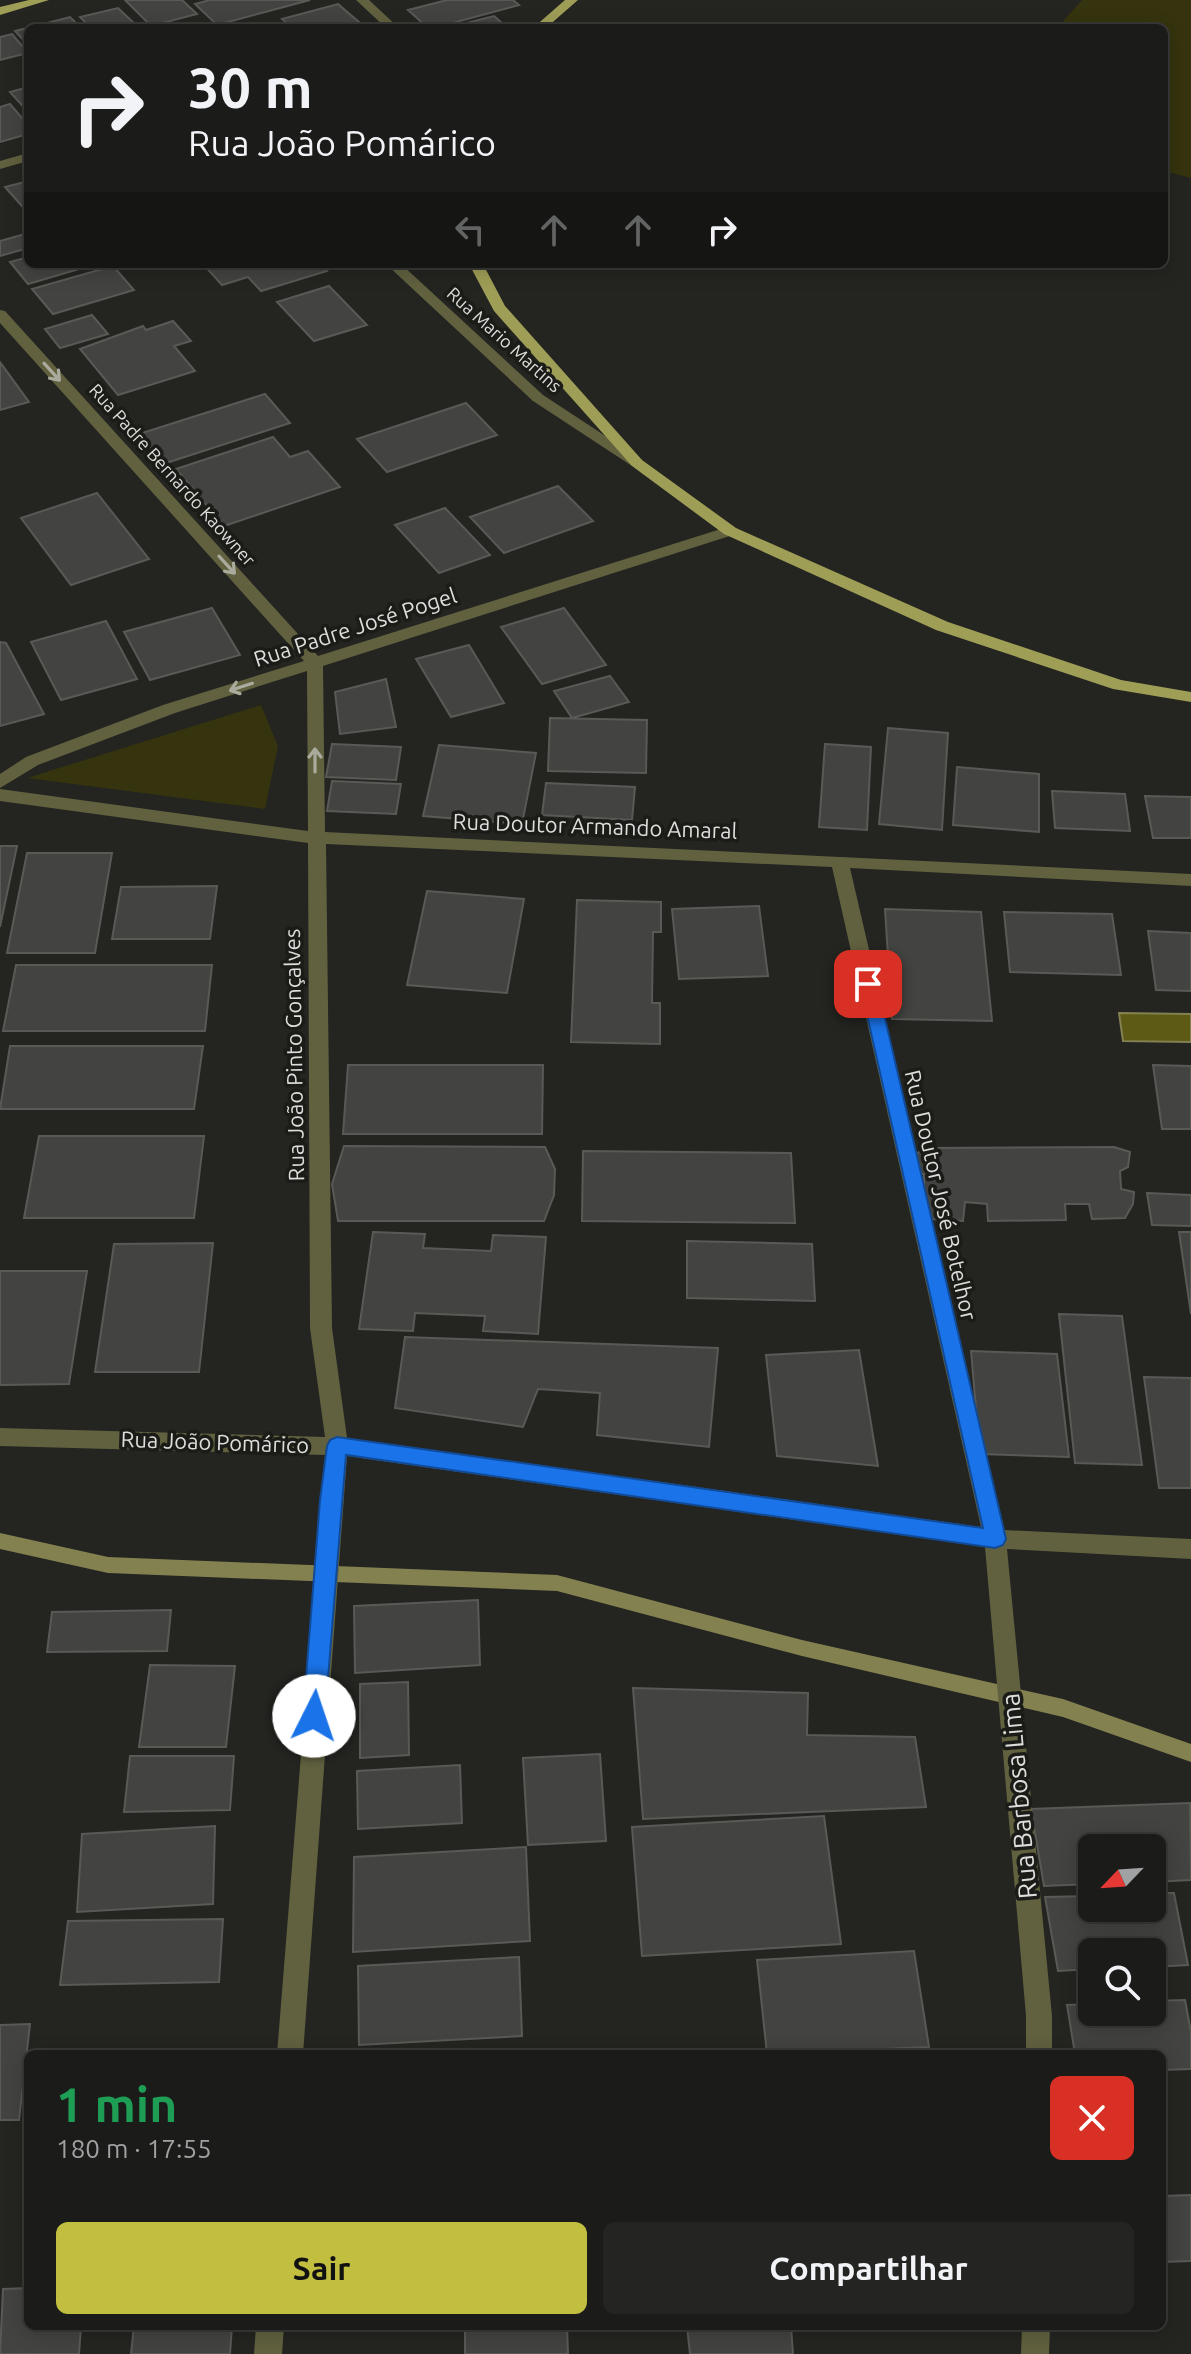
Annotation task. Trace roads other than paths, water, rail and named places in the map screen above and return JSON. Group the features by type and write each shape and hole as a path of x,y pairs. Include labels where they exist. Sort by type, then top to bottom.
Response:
{"main road":[{"path":"0,11 43,0"},
{"path":"544,24 572,0"},
{"path":"478,268 499,308 637,463 730,531 942,626 1119,685 1191,697"}],"street":[{"path":"362,0 389,24"},
{"path":"0,165 24,158"},
{"name":"Rua Mario Martins","path":"397,268 538,398 637,463"},
{"name":"Rua Padre Bernardo Kaowner","path":"0,314 315,663"},
{"name":"Rua Padre José Pogel","path":"0,782 18,768 169,709 730,531"},
{"name":"Rua João Pinto Gonçalves","path":"290,2050 330,1500 337,1446 321,1328 315,663"},
{"name":"Rua Doutor Armando Amaral","path":"0,795 315,838 1191,880"},
{"name":"Rua Doutor José Botelhor","path":"840,861 995,1539"},
{"name":"Rua João Pomárico","path":"0,1437 337,1446 995,1539 1191,1549"},
{"name":"Rua Barbosa Lima","path":"995,1539 1039,2016 1039,2050"},
{"path":"268,2354 270,2330"},
{"path":"1035,2354 1036,2330"}],"waterway":[{"path":"0,1541 108,1565 557,1583 802,1648 1063,1708 1191,1753"}]}
